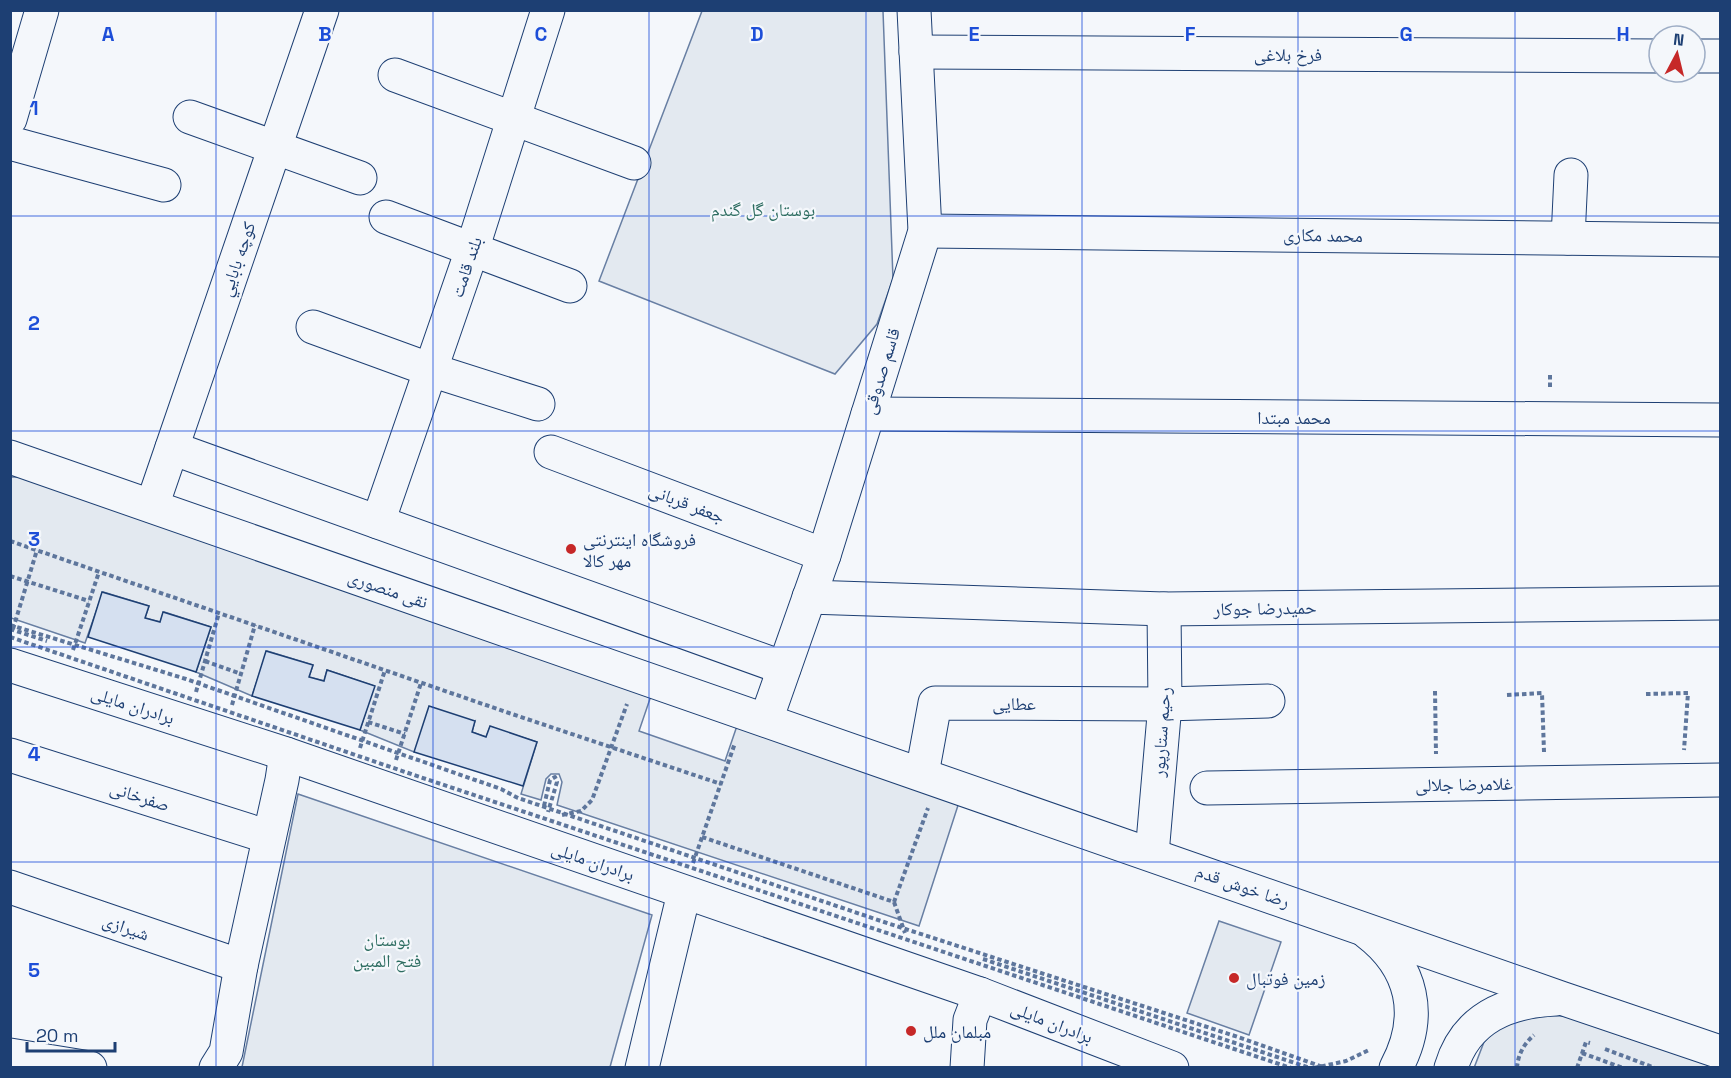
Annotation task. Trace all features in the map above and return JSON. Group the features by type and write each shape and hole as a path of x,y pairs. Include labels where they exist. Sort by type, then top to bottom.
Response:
{"street":[{"path":"10,119 42,10"},
{"name":"كوچه بابايي","path":"152,507 322,10"},
{"name":"بلند قامت","path":"378,522 472,250 548,10"},
{"name":"قاسم صدوقی","path":"756,716 784,668 824,555 925,231 914,10"},
{"name":"فرخ بلاغی","path":"916,51 1647,56"},
{"path":"395,75 634,163"},
{"path":"190,117 360,178"},
{"path":"10,143 164,185"},
{"path":"1568,238 1571,175"},
{"path":"386,217 570,286"},
{"name":"محمد مکاری","path":"925,231 1720,240"},
{"path":"313,327 431,370 538,404"},
{"name":"محمد مبتدا","path":"868,414 1720,420"},
{"path":"172,448 784,668"},
{"name":"جعفر قربانی","path":"551,452 824,555"},
{"name":"نقی منصوری","path":"20,464 152,507 756,716"},
{"name":"حمیدرضا جوکار","path":"809,597 1164,609 1720,603"},
{"name":"رحیم ستارپور","path":"1152,854 1165,704 1164,609"},
{"name":"برادران مایلی","path":"10,665 286,754 980,994 1172,1068"},
{"path":"1165,704 1268,701"},
{"name":"عطایی","path":"930,777 935,703 1165,704"},
{"name":"رضا خوش قدم","path":"756,716 1720,1052"},
{"path":"216,1068 226,1052 286,754"},
{"name":"صفرخانی","path":"10,755 269,837"},
{"name":"غلامرضا جلالی","path":"1207,788 1720,780"},
{"name":"شیرازی","path":"10,887 242,966"},
{"path":"642,1068 684,893"},
{"path":"1351,924 1366,931 1382,943 1404,975 1410,994 1412,1013 1408,1042 1396,1068"},
{"path":"966,1068 970,1020 980,994"},
{"path":"1451,1068 1462,1044 1488,1017 1522,1002 1561,998"},
{"path":"10,1055 90,1068"}],"path":[{"path":"10,541 720,784"},
{"path":"11,627 37,550"},
{"path":"73,650 99,572"},
{"path":"10,576 89,601"},
{"path":"196,692 219,613"},
{"path":"232,705 255,625"},
{"path":"11,627 84,654"},
{"path":"11,627 186,679 501,789 518,798 1326,1068"},
{"path":"10,637 414,775 1235,1047 1291,1068"},
{"path":"206,661 241,674"},
{"path":"369,752 359,748 385,670"},
{"path":"513,802 561,815 581,811 592,800 637,675"},
{"path":"396,761 421,683"},
{"path":"185,688 205,695"},
{"path":"1435,691 1437,784"},
{"path":"1507,695 1542,693 1545,783"},
{"path":"1646,694 1688,693 1681,781"},
{"path":"223,702 243,708"},
{"path":"684,893 720,784 756,716"},
{"path":"368,722 405,734"},
{"path":"387,758 406,765"},
{"path":"544,806 550,780 555,777 557,782 548,812"},
{"path":"930,777 894,902 903,932 1310,1068"},
{"path":"702,837 894,902"},
{"path":"1577,1068 1586,1042 1655,1068"},
{"path":"1582,1053 1623,1068"}],"green space":[{"name":"بوستان گل گندم","path":"702,11 883,11 893,279 877,324 835,374 599,281"},
{"path":"11,477 33,477 654,687 639,731 725,761 740,717 962,793 919,926 557,805 562,782 559,774 551,774 546,779 541,800 521,794 537,742 490,727 486,737 472,732 475,721 414,752 360,730 374,686 327,670 324,681 309,677 313,665 267,651 252,696 196,672 211,627 164,612 160,622 145,618 149,606 103,592 85,643 11,618"},
{"name":"بوستان فتح المبین","path":"298,794 652,915 610,1067 242,1067"},
{"name":"زمین فوتبال","path":"1219,921 1281,942 1249,1035 1187,1013"},
{"path":"1543,1014 1579,1018 1720,1068 1474,1068 1484,1042 1500,1025"}],"building":[{"path":"102,592 149,606 145,618 160,622 163,612 211,627 196,672 88,637"},
{"path":"266,651 313,665 309,677 324,681 327,670 375,686 360,730 252,696"},
{"path":"429,706 475,721 472,732 486,737 490,726 537,742 523,786 414,752"}],"place":[{"name":"فروشگاه اینترنتی مهر کالا","path":"571,549"},
{"name":"زمین فوتبال","path":"1234,978"},
{"name":"مبلمان ملل","path":"911,1031"}]}
